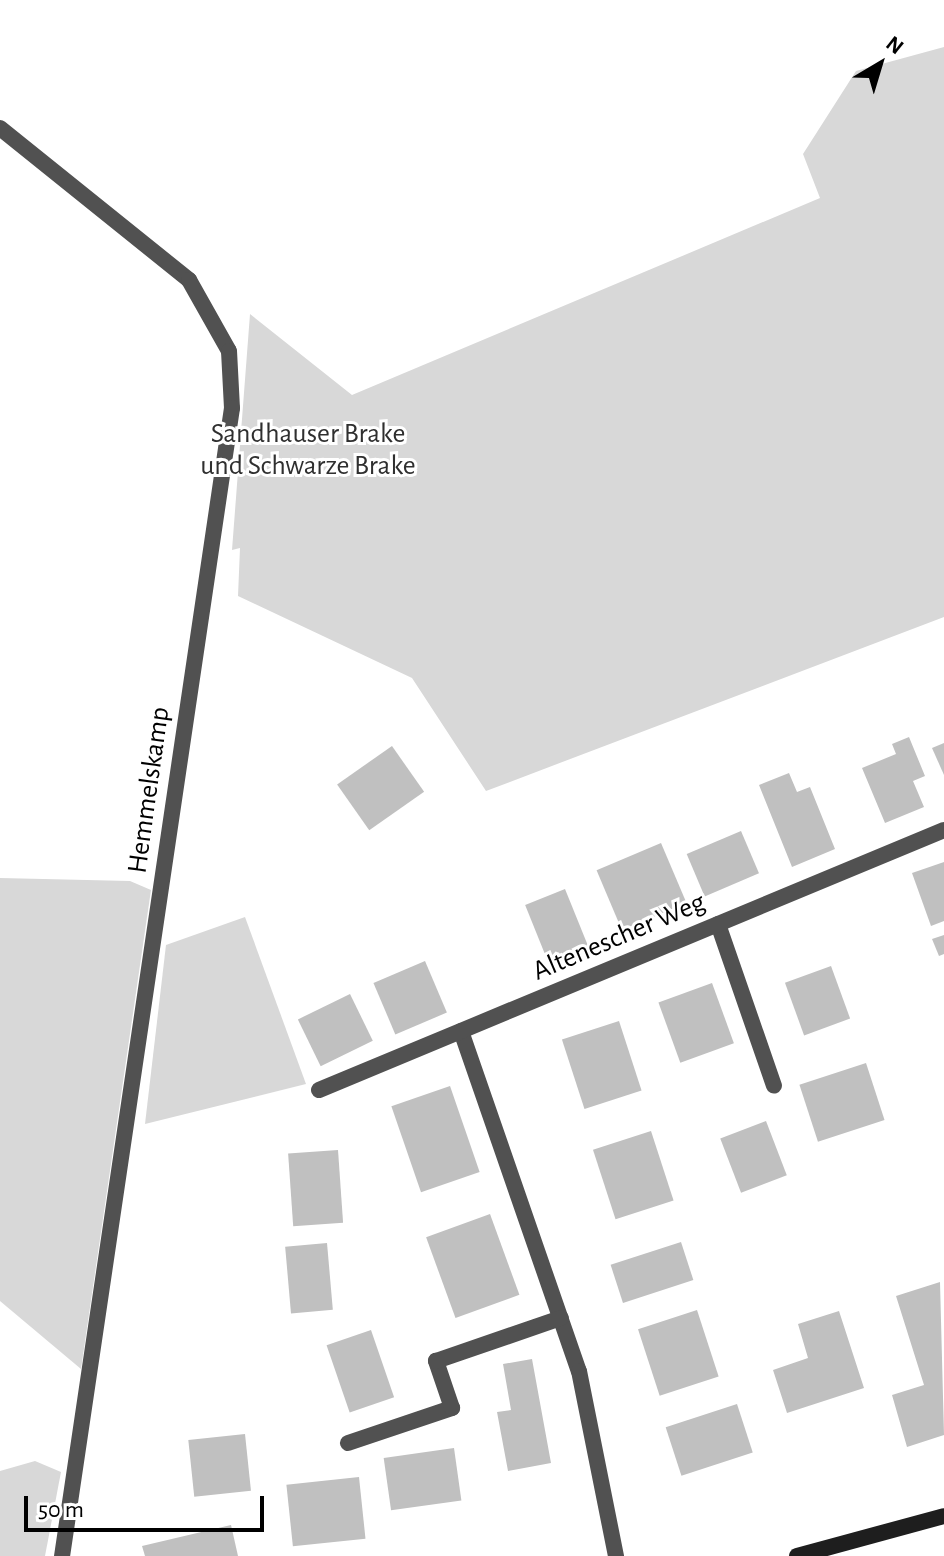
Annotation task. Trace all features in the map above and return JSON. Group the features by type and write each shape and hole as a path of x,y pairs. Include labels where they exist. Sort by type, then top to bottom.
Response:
{"main road":[{"path":"797,1556 944,1516"}],"street":[{"name":"Hemmelskamp","path":"0,128 189,280 229,351 231,394 62,1556"},
{"name":"Altenescher Weg","path":"319,1090 944,830"},
{"path":"718,924 774,1086"},
{"path":"461,1031 579,1371 616,1556"},
{"path":"348,1443 452,1408 436,1361 561,1318"}],"green space":[{"name":"Sandhauser Brake und Schwarze Brake","path":"944,47 944,617 486,791 412,678 238,596 240,548 232,550 250,314 352,395 820,198 803,154 856,71"},
{"path":"0,878 130,881 151,890 81,1369 0,1301"},
{"path":"245,917 306,1084 145,1124 166,945"},
{"path":"35,1461 61,1472 45,1556 0,1556 0,1471"}],"building":[{"path":"909,737 925,776 913,781 924,807 885,823 862,768 896,754 892,744"},
{"path":"944,743 944,775 932,748"},
{"path":"392,746 424,792 369,830 337,784"},
{"path":"789,773 797,792 810,787 835,849 792,867 759,785"},
{"path":"741,831 759,873 705,896 687,854"},
{"path":"661,843 686,903 622,930 597,870"},
{"path":"944,862 944,921 931,926 912,873"},
{"path":"565,889 590,951 550,967 525,905"},
{"path":"944,935 944,954 939,956 932,939"},
{"path":"425,961 447,1013 395,1034 373,983"},
{"path":"831,966 850,1019 804,1035 785,983"},
{"path":"712,983 734,1043 680,1063 658,1002"},
{"path":"350,994 373,1041 321,1066 298,1019"},
{"path":"619,1021 642,1090 584,1109 562,1040"},
{"path":"866,1063 885,1120 818,1142 799,1085"},
{"path":"450,1086 480,1172 421,1192 391,1106"},
{"path":"766,1121 787,1175 741,1193 720,1139"},
{"path":"651,1131 674,1200 616,1219 593,1150"},
{"path":"338,1150 343,1223 293,1226 288,1153"},
{"path":"490,1214 519,1295 456,1318 426,1237"},
{"path":"681,1242 693,1280 623,1303 611,1265"},
{"path":"327,1243 333,1310 291,1313 285,1247"},
{"path":"940,1282 944,1435 907,1447 892,1395 924,1385 896,1296"},
{"path":"697,1310 719,1377 660,1396 638,1329"},
{"path":"839,1311 864,1388 787,1413 773,1370 808,1358 798,1324"},
{"path":"371,1330 394,1397 350,1412 327,1345"},
{"path":"532,1359 551,1463 508,1471 497,1412 511,1410 503,1364"},
{"path":"737,1404 753,1453 681,1476 666,1427"},
{"path":"245,1434 251,1491 194,1497 188,1440"},
{"path":"454,1448 461,1500 391,1510 384,1458"},
{"path":"359,1477 365,1539 293,1546 286,1485"},
{"path":"231,1525 238,1556 145,1556 142,1546"}]}
